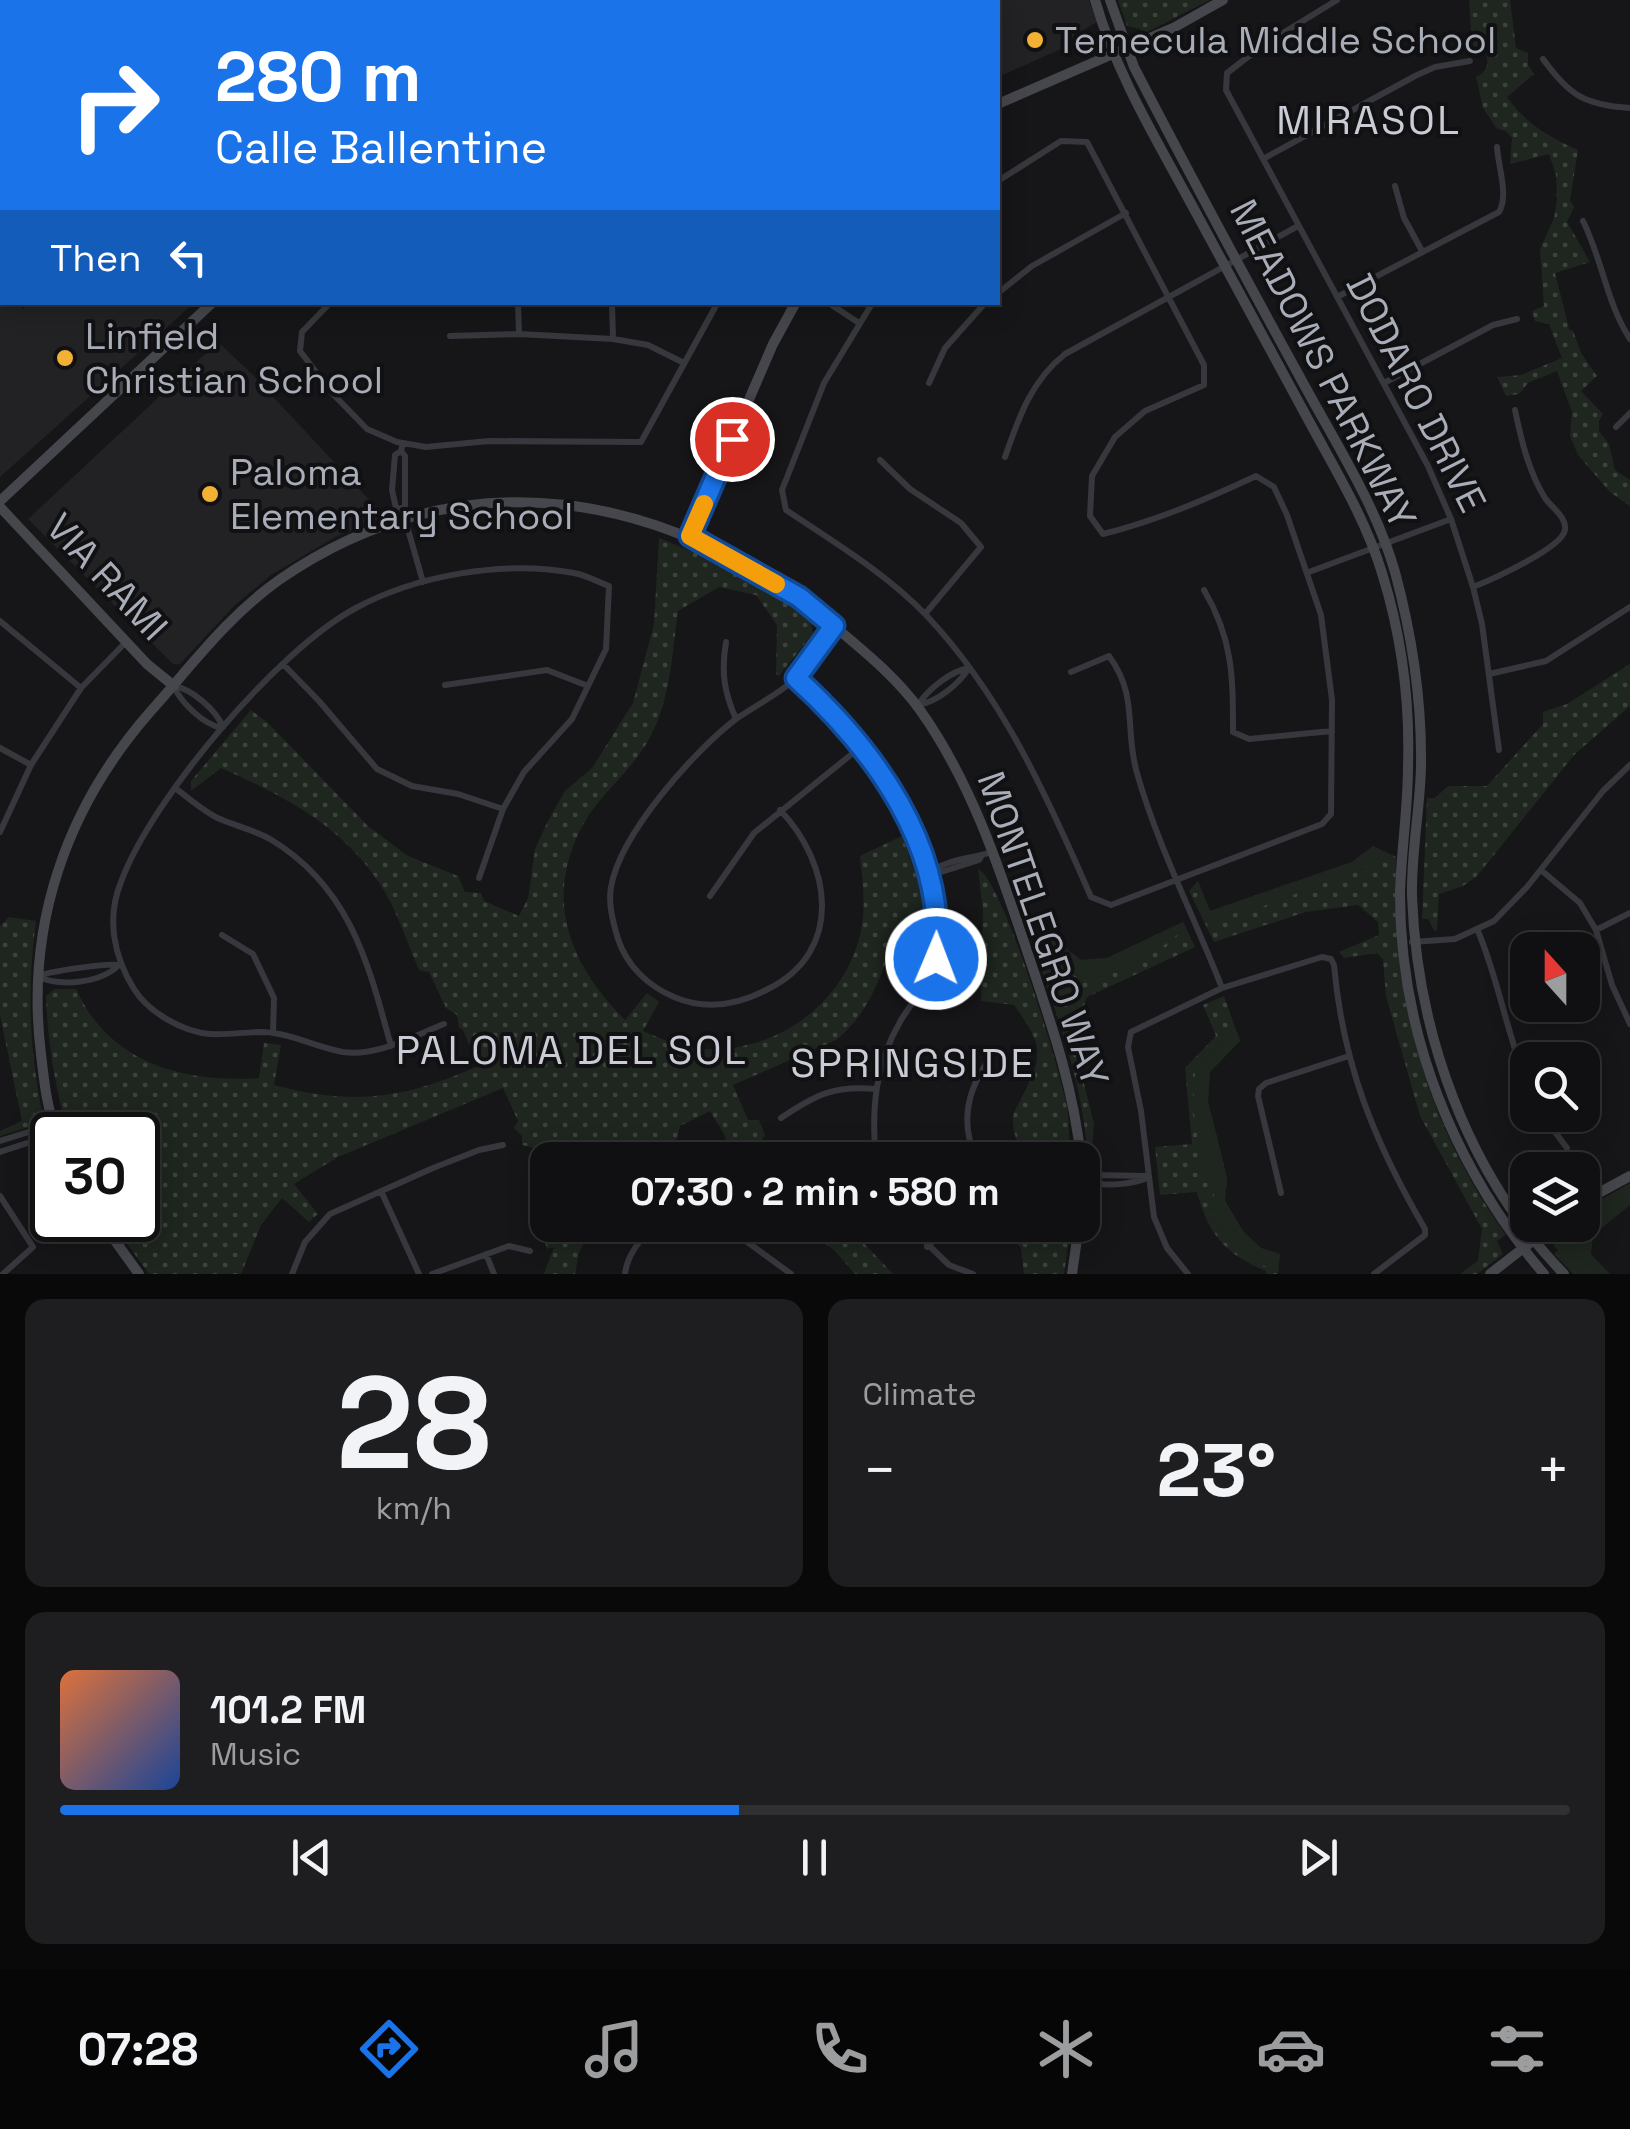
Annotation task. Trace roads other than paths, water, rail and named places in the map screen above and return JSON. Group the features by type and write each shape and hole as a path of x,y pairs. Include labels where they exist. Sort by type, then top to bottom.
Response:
{"main road":[{"name":"MEADOWS PARKWAY","path":"1095,0 1130,88 1334,468 1394,570 1414,658 1420,766 1412,895 1426,1015 1455,1102 1478,1152 1510,1202"},
{"name":"MEADOWS PARKWAY","path":"1110,0 1142,82 1346,462 1379,545 1402,660 1408,766 1400,895 1402,943 1413,1018 1442,1108 1465,1159 1522,1248 1544,1274"},
{"path":"1000,103 1175,27 1223,0"},
{"path":"0,504 211,305"},
{"path":"690,536 773,344 794,305"},
{"name":"MONTELEGRO WAY","path":"51,1112 40,1045 38,976 49,896 72,832 118,752 218,632 281,579 403,514 534,502 614,512 690,536 799,597 877,661 917,706 948,752 987,853 1070,1084 1078,1142"},
{"name":"VIA RAMI","path":"0,504 126,642 174,686"},
{"path":"1600,1192 1630,1176"},
{"path":"116,1242 139,1274"},
{"path":"1072,1274 1077,1242"},
{"path":"1490,1274 1531,1242"},
{"name":"MEADOWS PARKWAY","path":"1536,1242 1564,1274"}],"street":[{"name":"DODARO DRIVE","path":"1337,0 1262,46 1227,73 1226,90 1428,466 1452,519 1473,587 1499,750"},
{"path":"1543,58 1574,95 1590,103 1630,108"},
{"path":"1263,159 1435,67 1470,61"},
{"path":"871,305 824,383 782,490 786,510 857,557 926,614 969,668 1011,728 1091,897 1111,905 1327,820 1332,732 1330,667 1309,572 1274,488 1256,476 1214,496 1103,534 1090,516 1092,476 1115,437 1145,411 1204,385 1204,365 1088,142 1061,141 1000,180"},
{"path":"1337,296 1499,212 1504,205 1497,147"},
{"path":"1395,186 1404,218 1422,252"},
{"path":"1000,292 1032,266 1126,214"},
{"path":"1583,221 1598,250 1618,318 1630,339"},
{"path":"1005,457 1032,388 1053,363 1298,226"},
{"path":"328,305 302,332 300,351 332,393 367,429 402,447 489,440 642,442 716,305"},
{"path":"518,305 519,334"},
{"path":"612,305 613,338"},
{"path":"832,305 859,323"},
{"path":"929,383 945,348 983,305"},
{"path":"1384,383 1494,325 1517,319"},
{"path":"450,336 613,338 648,345 684,363"},
{"path":"1473,587 1518,567 1562,537 1566,528 1538,484 1514,410"},
{"path":"1616,427 1630,413"},
{"path":"402,447 403,514 423,582"},
{"path":"880,460 910,489 961,523 981,547 926,614"},
{"path":"1309,572 1452,519"},
{"path":"444,1024 392,1046 346,1052 273,1032 208,1034 176,1025 140,999 119,965 112,932 119,884 145,833 175,788 224,728 310,636 356,608 423,582 478,572 540,570 577,574 610,586 606,649 572,719 524,772 503,809 478,878"},
{"path":"1204,590 1221,618 1229,655 1233,732 1248,739 1332,732"},
{"path":"1489,674 1546,661 1630,607"},
{"path":"0,621 80,688"},
{"path":"780,810 796,827 819,870 823,896 820,926 808,954 784,981 746,1000 706,1006 674,997 641,978 622,949 612,919 610,888 622,850 702,748 796,678 834,626"},
{"path":"0,832 31,765 80,688 126,642"},
{"path":"726,642 722,665 724,690 736,720"},
{"path":"1071,672 1110,656 1125,678 1135,768 1176,880 1222,988"},
{"path":"283,664 377,769 412,786 458,794 503,809"},
{"path":"917,706 929,703 964,678 969,668"},
{"path":"444,685 546,670 588,686"},
{"path":"796,678 862,744 900,802 930,873 939,930 936,959 884,1054 872,1119 874,1142"},
{"name":"VIA RAMI","path":"174,686 185,688 220,718 224,728"},
{"path":"710,896 754,833 862,744"},
{"path":"0,748 31,765"},
{"path":"1402,943 1455,939 1478,931 1508,910 1603,791 1630,765"},
{"path":"175,788 215,817 268,838 304,864 332,895 352,924 392,1046"},
{"path":"930,873 935,867 987,853"},
{"path":"1541,870 1580,903 1596,930 1612,985 1630,1024"},
{"path":"1596,930 1630,913"},
{"path":"1478,931 1490,960 1511,1042"},
{"path":"222,935 253,954 274,998 273,1032"},
{"path":"1188,1274 1157,1229 1128,1047 1132,1032 1222,988 1322,956 1330,959 1349,1056 1380,1148 1425,1229 1425,1235 1374,1274"},
{"path":"38,976 50,982 88,979 111,973 119,965"},
{"path":"1281,1193 1259,1088 1349,1056"},
{"path":"972,1142 966,1116 972,1084 988,1061"},
{"path":"781,1118 814,1096 848,1086 876,1090"},
{"path":"0,1141 30,1132"},
{"path":"1555,1132 1567,1148"},
{"path":"0,1152 30,1142"},
{"path":"292,1274 305,1242 330,1214 479,1150 503,1146"},
{"path":"1100,1184 1138,1182 1150,1176"},
{"path":"381,1191 419,1274"},
{"path":"0,1196 33,1248 3,1274"},
{"path":"625,1274 640,1242"},
{"path":"747,1242 791,1274"},
{"path":"923,1242 948,1264 973,1274"},
{"path":"927,1247 932,1242"},
{"path":"432,1274 509,1246 530,1251"},
{"path":"486,1254 494,1274"}],"place":[{"name":"Temecula Middle School","path":"1035,40"},
{"name":"Linfield Christian School","path":"65,358"},
{"name":"Paloma Elementary School","path":"210,494"}],"district":[{"name":"MIRASOL","path":"1369,120"},
{"name":"PALOMA DEL SOL","path":"572,1050"},
{"name":"SPRINGSIDE","path":"913,1063"}]}
